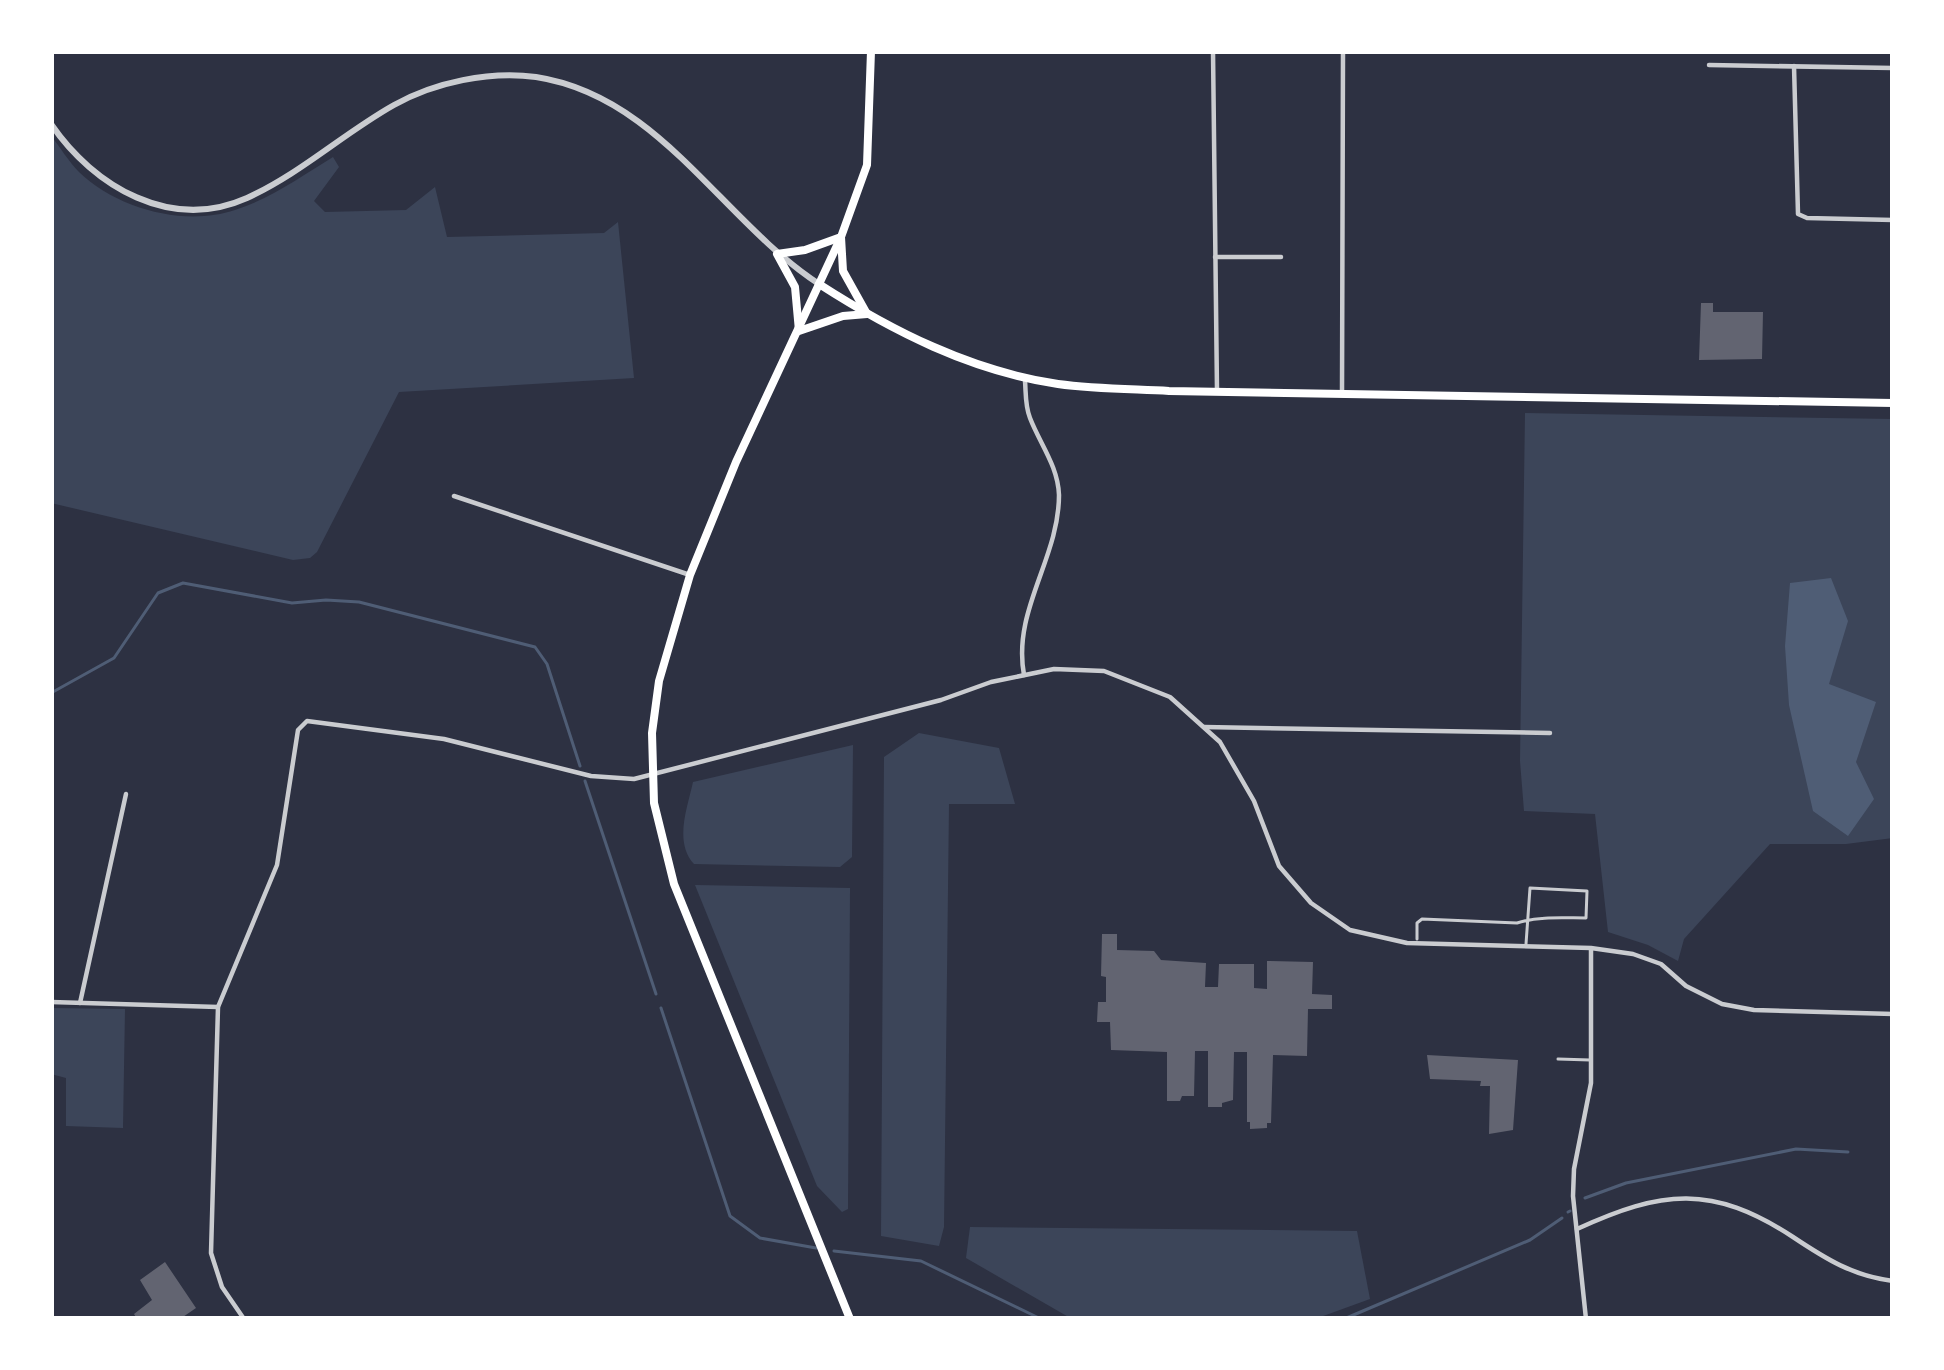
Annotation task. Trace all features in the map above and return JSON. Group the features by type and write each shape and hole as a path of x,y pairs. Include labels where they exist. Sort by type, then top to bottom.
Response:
{"main road":[{"path":"850,1319 674,884 659,828 652,733 658,681 689,575 841,237 867,165 871,51"},
{"path":"800,331 795,287 777,254 841,237"},
{"path":"841,237 843,271 867,314"},
{"path":"819,284 944,353 1025,377 1103,388 1893,403"},
{"path":"800,331 843,316 867,314"}],"street":[{"path":"1213,51 1216,391"},
{"path":"1342,393 1343,51"},
{"path":"1709,65 1893,68"},
{"path":"1794,66 1798,214 1893,220"},
{"path":"51,124 87,169 137,199 168,208 219,207 278,182 396,104 450,82 510,75 549,80 605,98 646,126 777,254 819,284"},
{"path":"1215,256 1281,256"},
{"path":"1024,675 1022,630 1058,496 1053,468 1029,416 1025,377"},
{"path":"454,496 689,575"},
{"path":"244,1319 222,1287 211,1253 218,1007 277,865 301,724 307,721 445,739 608,779 652,776 1024,675 1070,667 1124,677 1170,697 1220,742 1254,801 1279,866 1311,903 1350,930 1417,943 1591,948 1633,954 1660,964 1686,986 1722,1004 1754,1010 1893,1014"},
{"path":"1204,727 1550,734"},
{"path":"80,1003 126,794"},
{"path":"1586,1319 1575,1230 1574,1168 1586,1115 1591,1060 1591,948"},
{"path":"51,1002 218,1007"},
{"path":"1575,1230 1651,1199 1713,1200 1766,1220 1842,1268 1893,1281"}],"lane":[{"path":"1417,943 1417,923 1422,920 1517,923 1529,919 1586,918 1587,891 1530,888 1529,919 1526,946"},
{"path":"1558,1059 1591,1060"}],"shaded area":[{"path":"51,136 75,168 112,196 174,215 216,215 248,205 333,157 339,167 314,201 325,212 406,210 435,187 447,237 604,233 618,222 634,378 399,392 310,558 293,560 51,503"},
{"path":"1525,413 1893,419 1893,838 1846,844 1770,844 1684,939 1678,961 1608,932 1595,814 1524,811 1520,761"},
{"path":"1831,578 1848,621 1829,684 1876,702 1856,762 1874,799 1848,836 1813,811 1789,705 1785,646 1790,583"},
{"path":"919,733 999,748 1015,804 949,804 944,1227 939,1246 881,1236 884,757"},
{"path":"853,745 852,857 840,867 694,864 683,836 693,782"},
{"path":"695,885 850,888 848,1209 842,1212 817,1186"},
{"path":"51,1008 125,1009 123,1128 66,1126 66,1078 51,1074"},
{"path":"970,1227 1357,1231 1370,1299 1315,1319 1072,1319 966,1258"}],"building":[{"path":"1701,303 1713,303 1713,312 1763,312 1762,359 1699,360"},
{"path":"1102,934 1117,934 1117,950 1154,951 1161,960 1206,963 1205,987 1218,987 1219,964 1254,964 1254,988 1267,989 1267,961 1313,962 1312,994 1332,995 1332,1009 1308,1009 1307,1056 1273,1055 1267,1128 1250,1129 1247,1122 1247,1052 1234,1052 1233,1100 1222,1107 1208,1107 1208,1051 1195,1051 1194,1096 1167,1101 1167,1052 1111,1050 1110,1022 1097,1022 1098,1002 1106,1002"},
{"path":"1427,1055 1518,1060 1513,1130 1489,1134 1490,1086 1480,1086 1481,1081 1430,1079"},
{"path":"165,1262 196,1308 180,1319 137,1319 134,1314 152,1300 140,1280"}],"waterway":[{"path":"51,693 114,658 158,593 183,583 292,603 359,602 535,647 547,664 580,766"},
{"path":"585,781 656,994"},
{"path":"661,1008 730,1216 760,1238 816,1248"},
{"path":"1585,1198 1626,1183 1796,1149 1848,1152"},
{"path":"1344,1319 1530,1240 1562,1218"},
{"path":"834,1251 921,1261 1041,1319"}]}
